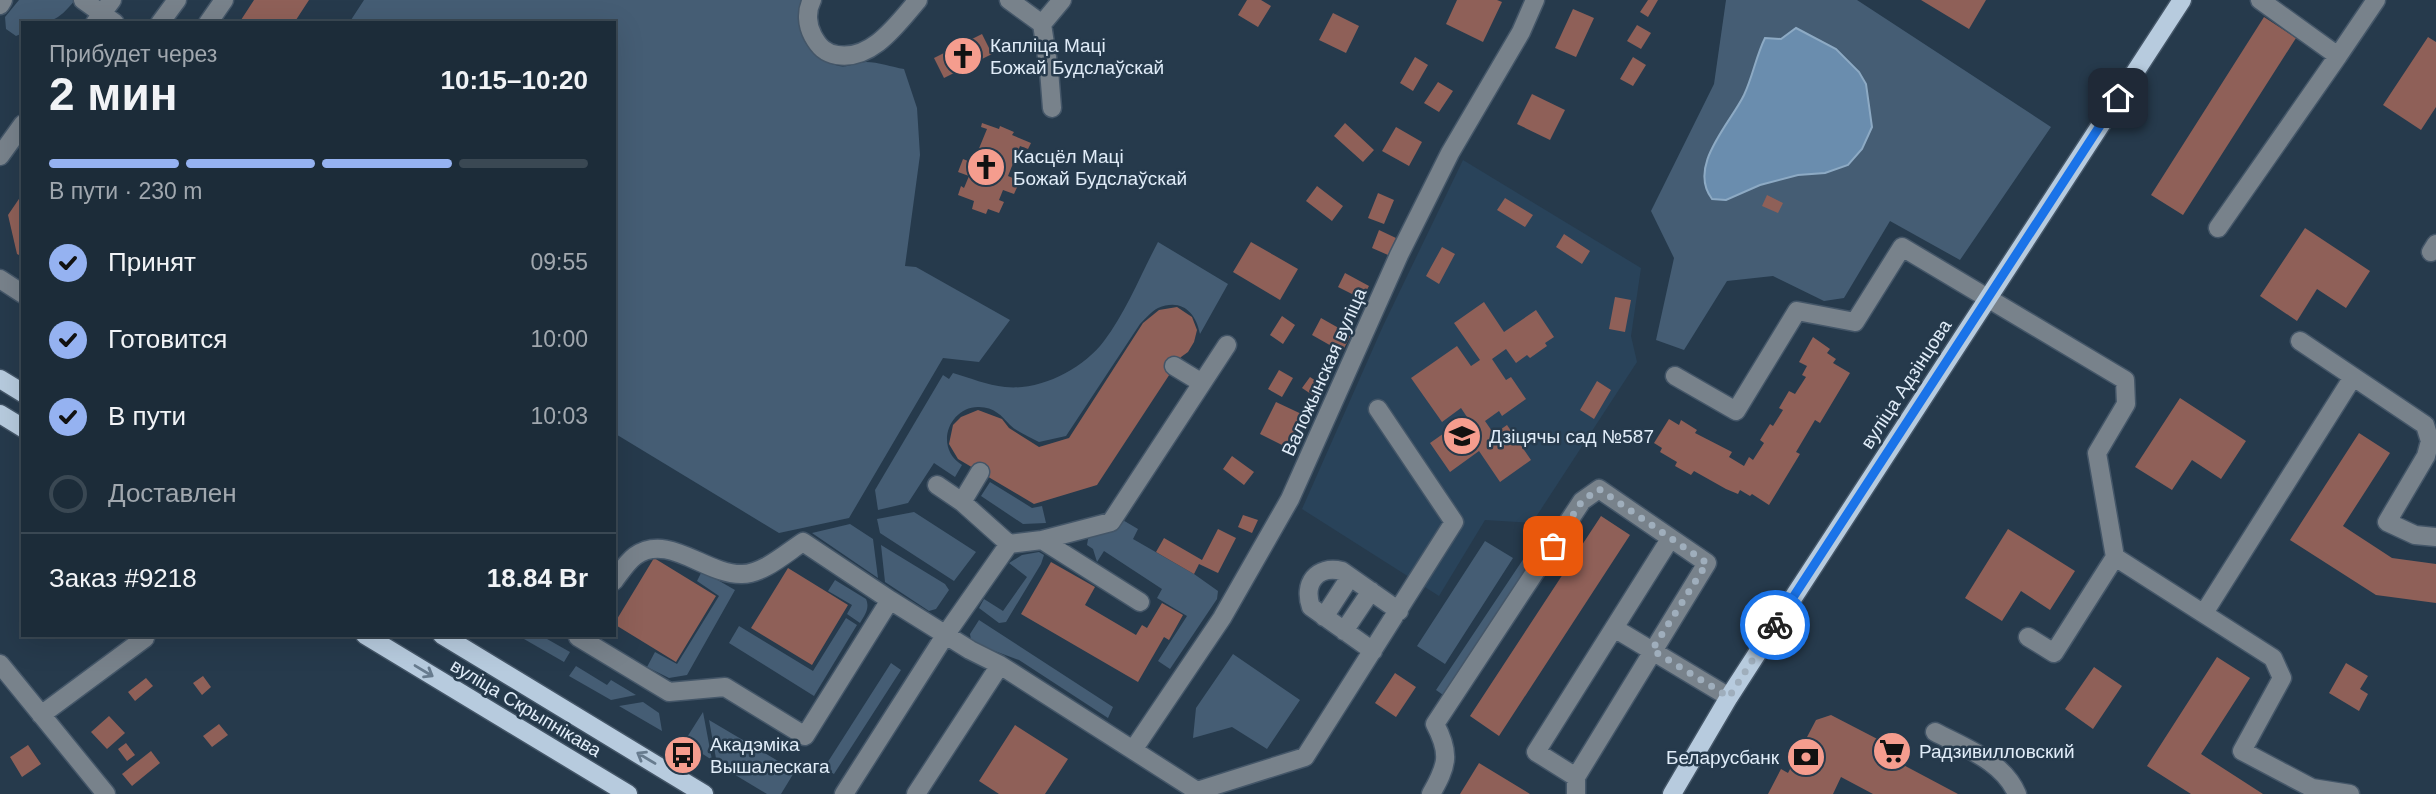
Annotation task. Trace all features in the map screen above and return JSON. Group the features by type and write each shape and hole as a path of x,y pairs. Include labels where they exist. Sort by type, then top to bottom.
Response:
{"main road":[{"name":"вуліца Адзінцова","path":"1672,794 1729,697 2179,1"},
{"path":"0,379 21,392"},
{"path":"0,414 21,427"},
{"name":"вуліца Скрыпнікава","path":"368,637 628,794"},
{"name":"вуліца Скрыпнікава","path":"445,637 704,794"}],"street":[{"path":"0,5 4,0"},
{"path":"83,0 106,15"},
{"path":"161,21 177,0"},
{"path":"209,21 224,0"},
{"path":"812,0 807,10 811,32 819,47 829,54 848,57 870,48 885,37 918,0"},
{"path":"1009,0 1042,24 1052,108"},
{"path":"1042,24 1062,0"},
{"name":"Валожынская вуліца","path":"1133,750 1222,618 1290,499 1399,255 1450,153 1521,32 1535,0"},
{"path":"2260,0 2338,55"},
{"path":"2218,228 2376,0"},
{"path":"0,156 21,127"},
{"path":"1675,376 1736,411 1797,311 1855,322 1902,247 2125,380 2126,404 2097,453 2115,557 2054,653 2028,637"},
{"path":"0,279 21,293"},
{"path":"2300,341 2425,425 2430,441 2426,456 2386,522 2415,535 2436,537"},
{"path":"844,794 946,634 1009,544 1042,540 1111,522 1227,345"},
{"path":"1174,366 1202,383"},
{"path":"2204,613 2353,377"},
{"path":"616,579 634,557 648,550 662,548 724,571 741,574 755,572 803,542 890,600 1000,665 1196,792 1305,757 1454,522 1378,409"},
{"path":"962,502 980,472"},
{"path":"937,485 962,502 1009,544"},
{"path":"1431,794 1444,772 1446,744 1435,724 1582,501 1599,489 1707,563 1652,650 1576,786 1536,752 1670,539"},
{"path":"1042,540 1140,602"},
{"path":"2115,557 2273,658 2282,678 2242,751 2312,788 2350,794"},
{"path":"1373,651 1311,607 1308,598 1313,580 1318,573 1331,568 1342,571 1399,611"},
{"path":"1324,617 1350,577"},
{"path":"1344,631 1371,591"},
{"path":"579,637 668,692 725,687 805,736 890,600"},
{"path":"1614,628 1729,697"},
{"path":"41,715 145,638"},
{"path":"0,664 106,794"},
{"path":"916,794 1000,665"},
{"path":"1935,733 1991,762 2005,775 2017,794"}],"shaded area":[{"path":"19,0 75,0 53,20 21,21 21,34 16,36 6,29 5,17"},
{"path":"364,0 802,0 799,11 801,32 805,42 819,57 839,66 866,62 904,69 917,108 920,155 905,266 916,267 1010,320 979,362 943,358 849,518 779,533 616,434 616,21 350,21"},
{"path":"1726,0 1857,0 2051,127 1960,260 1890,221 1844,298 1824,301 1773,276 1727,281 1684,350 1656,340 1674,258 1651,211 1714,84"},
{"path":"1796,28 1836,49 1859,72 1866,84 1872,127 1862,149 1848,165 1825,173 1798,175 1760,185 1726,200 1712,199 1704,173 1707,159 1744,95 1765,38 1781,39"},
{"name":"Дзіцячы сад №587","path":"1463,160 1641,268 1631,336 1637,362 1532,523 1485,520 1439,596 1302,509 1383,326"},
{"path":"1158,242 1228,284 1200,334 1191,313 1180,306 1166,305 1153,311 1140,324 1066,436 1039,442 1016,430 993,410 969,408 953,420 947,438 953,457 962,465 955,477 934,463 908,503 878,510 875,490 943,375 949,379 953,373 992,385 1018,387 1046,382 1073,369 1095,351 1112,330"},
{"path":"990,482 1032,508 1042,506 1046,523 1023,524 981,496"},
{"path":"914,512 976,552 954,581 880,533 877,519"},
{"path":"1121,519 1138,529 1133,539 1218,591 1217,599 1170,669 1158,661 1187,616 1157,598 1162,589 1104,551 1097,562 1093,549 1087,545 1088,539 1095,534 1115,530"},
{"path":"850,524 873,539 878,578 812,533"},
{"path":"1538,537 1548,544 1446,697 1436,690"},
{"path":"1485,541 1513,558 1445,664 1417,646"},
{"path":"881,545 945,584 949,590 936,609 929,611 885,582"},
{"path":"1039,552 1044,555 1041,564 1006,622 999,623 979,608 984,599 1003,611 1027,577 1009,563 1022,555"},
{"path":"702,571 735,590 687,675 669,678 647,667 655,652 677,664 719,596 697,581"},
{"path":"835,580 866,599 867,608 860,623 847,614 852,605 828,591"},
{"path":"846,618 857,625 814,696 729,643 739,626 813,671"},
{"path":"979,620 1113,707 1108,718 1019,660 976,644 971,640 970,634"},
{"path":"520,637 544,637 570,652 564,662"},
{"path":"1233,654 1300,700 1267,749 1232,727 1193,738 1196,708"},
{"path":"891,663 901,670 834,774 824,768"},
{"path":"576,666 607,685 611,680 636,695 611,700 569,676"},
{"path":"643,702 659,713 662,731 619,706"},
{"path":"703,712 712,760 684,742"},
{"path":"709,720 795,771 781,794 767,794 717,764"}],"building":[{"path":"254,0 309,0 295,21 240,21"},
{"path":"1247,0 1261,0 1271,6 1258,27 1238,15"},
{"path":"1457,0 1502,2 1483,42 1446,24"},
{"path":"1648,0 1658,0 1648,17 1640,12"},
{"path":"1921,0 1986,0 1969,29"},
{"path":"1573,9 1594,18 1576,57 1555,48"},
{"path":"1333,13 1359,26 1346,53 1319,40"},
{"path":"2264,17 2296,38 2183,215 2151,195"},
{"path":"1637,25 1651,33 1641,49 1627,41"},
{"name":"Капліца Маці Божай Будслаўскай","path":"982,34 992,54 944,78 934,58"},
{"path":"2428,37 2436,42 2436,107 2421,130 2383,105"},
{"path":"1415,57 1428,65 1413,91 1400,83"},
{"path":"1633,57 1646,65 1633,86 1620,79"},
{"path":"1438,82 1453,91 1439,112 1424,103"},
{"path":"1532,94 1565,110 1550,140 1517,124"},
{"name":"Касцёл Маці Божай Будслаўскай","path":"982,123 999,129 1000,126 1014,132 1012,135 1031,143 1028,149 1020,146 1008,176 1020,181 1014,194 1003,190 999,200 1004,202 999,213 988,209 986,214 972,209 974,201 958,195 969,176 958,172 963,159 973,163 987,129 981,127"},
{"path":"1345,123 1374,150 1363,162 1334,136"},
{"path":"1396,127 1422,142 1409,166 1382,151"},
{"path":"1317,186 1343,206 1332,221 1306,201"},
{"path":"1378,193 1394,200 1384,224 1368,218"},
{"path":"1767,195 1783,203 1778,213 1762,206"},
{"path":"21,196 21,256 17,254 8,215"},
{"path":"1505,198 1533,215 1525,227 1497,210"},
{"path":"2305,228 2370,271 2346,308 2317,289 2297,321 2260,296"},
{"path":"1379,230 1396,238 1388,255 1372,248"},
{"path":"1564,234 1590,251 1582,264 1556,247"},
{"path":"1251,242 1298,269 1280,300 1233,272"},
{"path":"1442,247 1455,254 1439,284 1426,276"},
{"path":"1345,273 1369,286 1362,299 1338,287"},
{"path":"1615,297 1631,300 1625,332 1609,329"},
{"path":"1484,302 1504,332 1536,310 1554,337 1545,343 1547,346 1530,358 1527,355 1516,363 1506,349 1492,359 1506,380 1511,377 1526,399 1502,416 1499,411 1485,421 1494,434 1507,425 1531,460 1500,482 1479,451 1450,472 1430,443 1467,417 1461,408 1442,422 1411,378 1457,346 1471,366 1480,360 1454,323"},
{"path":"1177,307 1192,317 1197,330 1194,342 1181,357 1097,485 1034,504 958,459 949,444 953,425 961,417 978,410 1002,419 1009,428 1039,447 1069,438 1143,323 1159,310"},
{"path":"1282,316 1295,325 1283,344 1270,335"},
{"path":"1321,318 1351,335 1342,352 1312,335"},
{"path":"1813,337 1830,349 1827,353 1836,359 1833,363 1850,373 1820,423 1815,420 1796,452 1800,454 1769,505 1752,494 1750,496 1740,490 1738,494 1726,489 1694,471 1691,475 1675,466 1677,462 1660,452 1662,448 1654,443 1669,419 1679,425 1681,420 1697,430 1695,433 1732,452 1729,457 1744,466 1749,457 1753,460 1764,443 1760,440 1783,410 1779,408 1789,391 1795,394 1806,377 1802,375 1807,366 1799,362"},
{"path":"1279,370 1293,378 1282,397 1268,389"},
{"path":"1310,377 1325,387 1317,398 1302,388"},
{"path":"1597,381 1611,390 1594,419 1580,410"},
{"path":"2180,398 2246,441 2221,479 2192,460 2172,490 2135,467"},
{"path":"1276,402 1310,418 1294,451 1260,434"},
{"path":"2359,433 2390,453 2343,526 2392,558 2436,564 2436,603 2376,595 2290,540"},
{"path":"1232,456 1254,472 1244,485 1223,469"},
{"path":"1243,515 1258,520 1252,533 1238,527"},
{"path":"1601,516 1630,535 1499,736 1470,716"},
{"path":"1218,529 1236,538 1218,573 1199,564 1194,574 1156,552 1164,538 1202,560"},
{"path":"2008,529 2075,571 2050,610 2021,591 2002,621 1965,598"},
{"path":"654,558 716,596 676,662 616,625 616,621"},
{"path":"1051,562 1095,587 1085,605 1136,635 1142,625 1147,628 1162,603 1183,615 1169,640 1164,637 1138,682 1021,614"},
{"path":"788,568 848,605 812,665 751,628"},
{"path":"2217,657 2250,678 2201,754 2263,794 2191,794 2147,766"},
{"path":"2346,663 2368,676 2360,689 2368,694 2359,711 2329,693"},
{"path":"2094,667 2122,686 2093,729 2065,709"},
{"path":"1395,673 1416,687 1396,717 1375,703"},
{"path":"203,676 211,687 202,695 193,683"},
{"path":"146,678 153,686 135,701 128,692"},
{"path":"1831,715 1887,744 1890,738 1902,745 1894,760 1958,794 1873,794 1841,777 1833,794 1768,794 1781,769 1788,773 1816,720"},
{"path":"109,716 125,733 107,749 91,732"},
{"path":"219,724 228,735 212,747 203,736"},
{"path":"1015,725 1068,759 1045,794 999,794 979,781"},
{"path":"126,743 135,755 127,761 118,749"},
{"path":"28,745 41,764 22,777 10,757"},
{"path":"151,751 160,763 132,786 122,774"},
{"path":"1479,763 1530,794 1460,794"}],"way so far":[{"path":"1553,546 1582,501 1599,489 1707,563 1652,650 1729,697 1775,625"}],"place":[{"name":"Капліца Маці Божай Будслаўскай","path":"963,56"},
{"name":"Касцёл Маці Божай Будслаўскай","path":"986,167"},
{"name":"Дзіцячы сад №587","path":"1462,436"},
{"name":"Радзивилловский","path":"1892,751"},
{"name":"Акадэміка Вышалескага","path":"683,755"},
{"name":"Беларусбанк","path":"1806,757"}],"route":[{"path":"1775,625 2118,98"}]}
